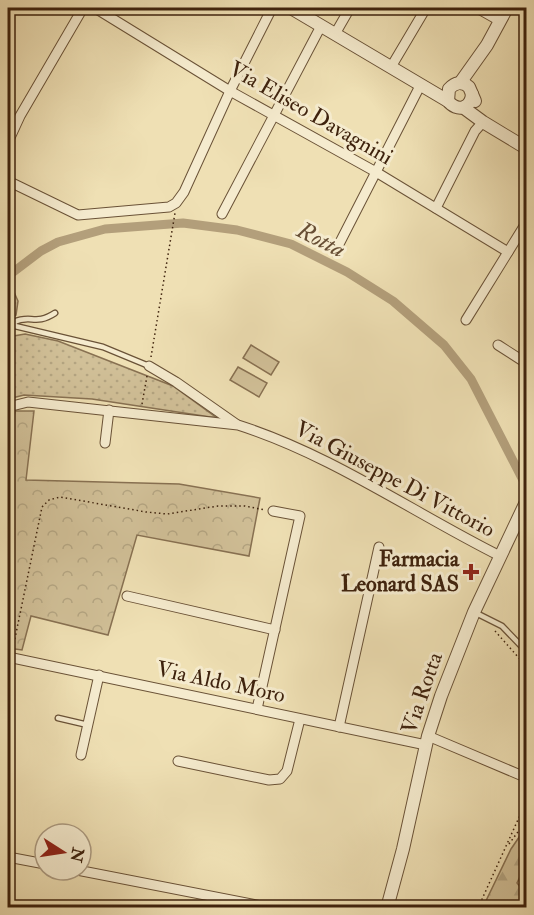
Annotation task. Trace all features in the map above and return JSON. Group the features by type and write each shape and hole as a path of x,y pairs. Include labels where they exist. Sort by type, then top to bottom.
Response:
{"street":[{"path":"8,142 20,116 83,8"},
{"name":"Via Eliseo Davagnini","path":"95,8 230,91 376,172 508,252"},
{"path":"8,181 78,215 169,207 176,209 230,91 272,8"},
{"path":"291,8 448,100 453,106 464,108 526,148"},
{"path":"335,34 350,8"},
{"path":"391,67 426,8"},
{"path":"477,8 500,21"},
{"path":"448,100 447,93 487,45 507,8"},
{"path":"222,214 321,26"},
{"path":"464,108 470,102 487,45"},
{"path":"420,84 466,85 472,92 483,122"},
{"path":"335,252 420,84"},
{"path":"436,208 475,130 483,122"},
{"path":"466,320 526,223"},
{"path":"498,345 526,363"},
{"name":"Via Giuseppe Di Vittorio","path":"149,366 176,381 238,425"},
{"name":"Via Giuseppe Di Vittorio","path":"8,407 28,402 238,425 266,434 355,475 500,556"},
{"path":"105,443 109,410"},
{"name":"Via Rotta","path":"387,908 404,849 427,741 441,696 478,615 500,556 526,502"},
{"path":"257,709 300,516 273,511"},
{"path":"339,727 379,546"},
{"path":"127,596 275,630"},
{"name":"Via Aldo Moro","path":"8,657 339,727 427,741 525,777"},
{"path":"81,755 99,675"},
{"path":"178,760 269,780 280,779 287,771 300,719"},
{"path":"8,857 33,862"},
{"path":"93,873 272,908"}],"lane":[{"path":"55,313 38,321 21,318 14,322 15,326 103,347 149,366"},
{"path":"478,615 502,626 526,651"},
{"path":"58,718 88,725"}],"path":[{"path":"141,414 176,209"},
{"path":"8,650 12,651 42,507 49,500 60,497 167,514 218,506 245,506 273,511"},
{"path":"478,615 526,666"},
{"path":"478,908 526,802"},
{"path":"506,848 526,821"}],"green space":[{"path":"9,281 18,301 16,315 8,321 8,283"},
{"path":"25,334 58,341 173,386 217,418 92,399 24,395 8,399 8,337"},
{"path":"251,345 279,362 271,375 243,358"},
{"path":"238,367 267,383 259,397 230,380"},
{"path":"15,411 34,411 26,480 179,484 260,498 249,556 137,535 108,635 31,616 22,650 8,648 8,428 12,428"},
{"path":"526,827 526,864 517,883 526,895 526,907 483,907 511,849"}],"waterway":[{"name":"Rotta","path":"8,276 41,251 58,242 105,229 183,223 237,230 291,244 347,272 393,301 444,345 471,379 526,486"}],"place":[{"name":"Farmacia Leonard SAS","path":"471,572"}]}
